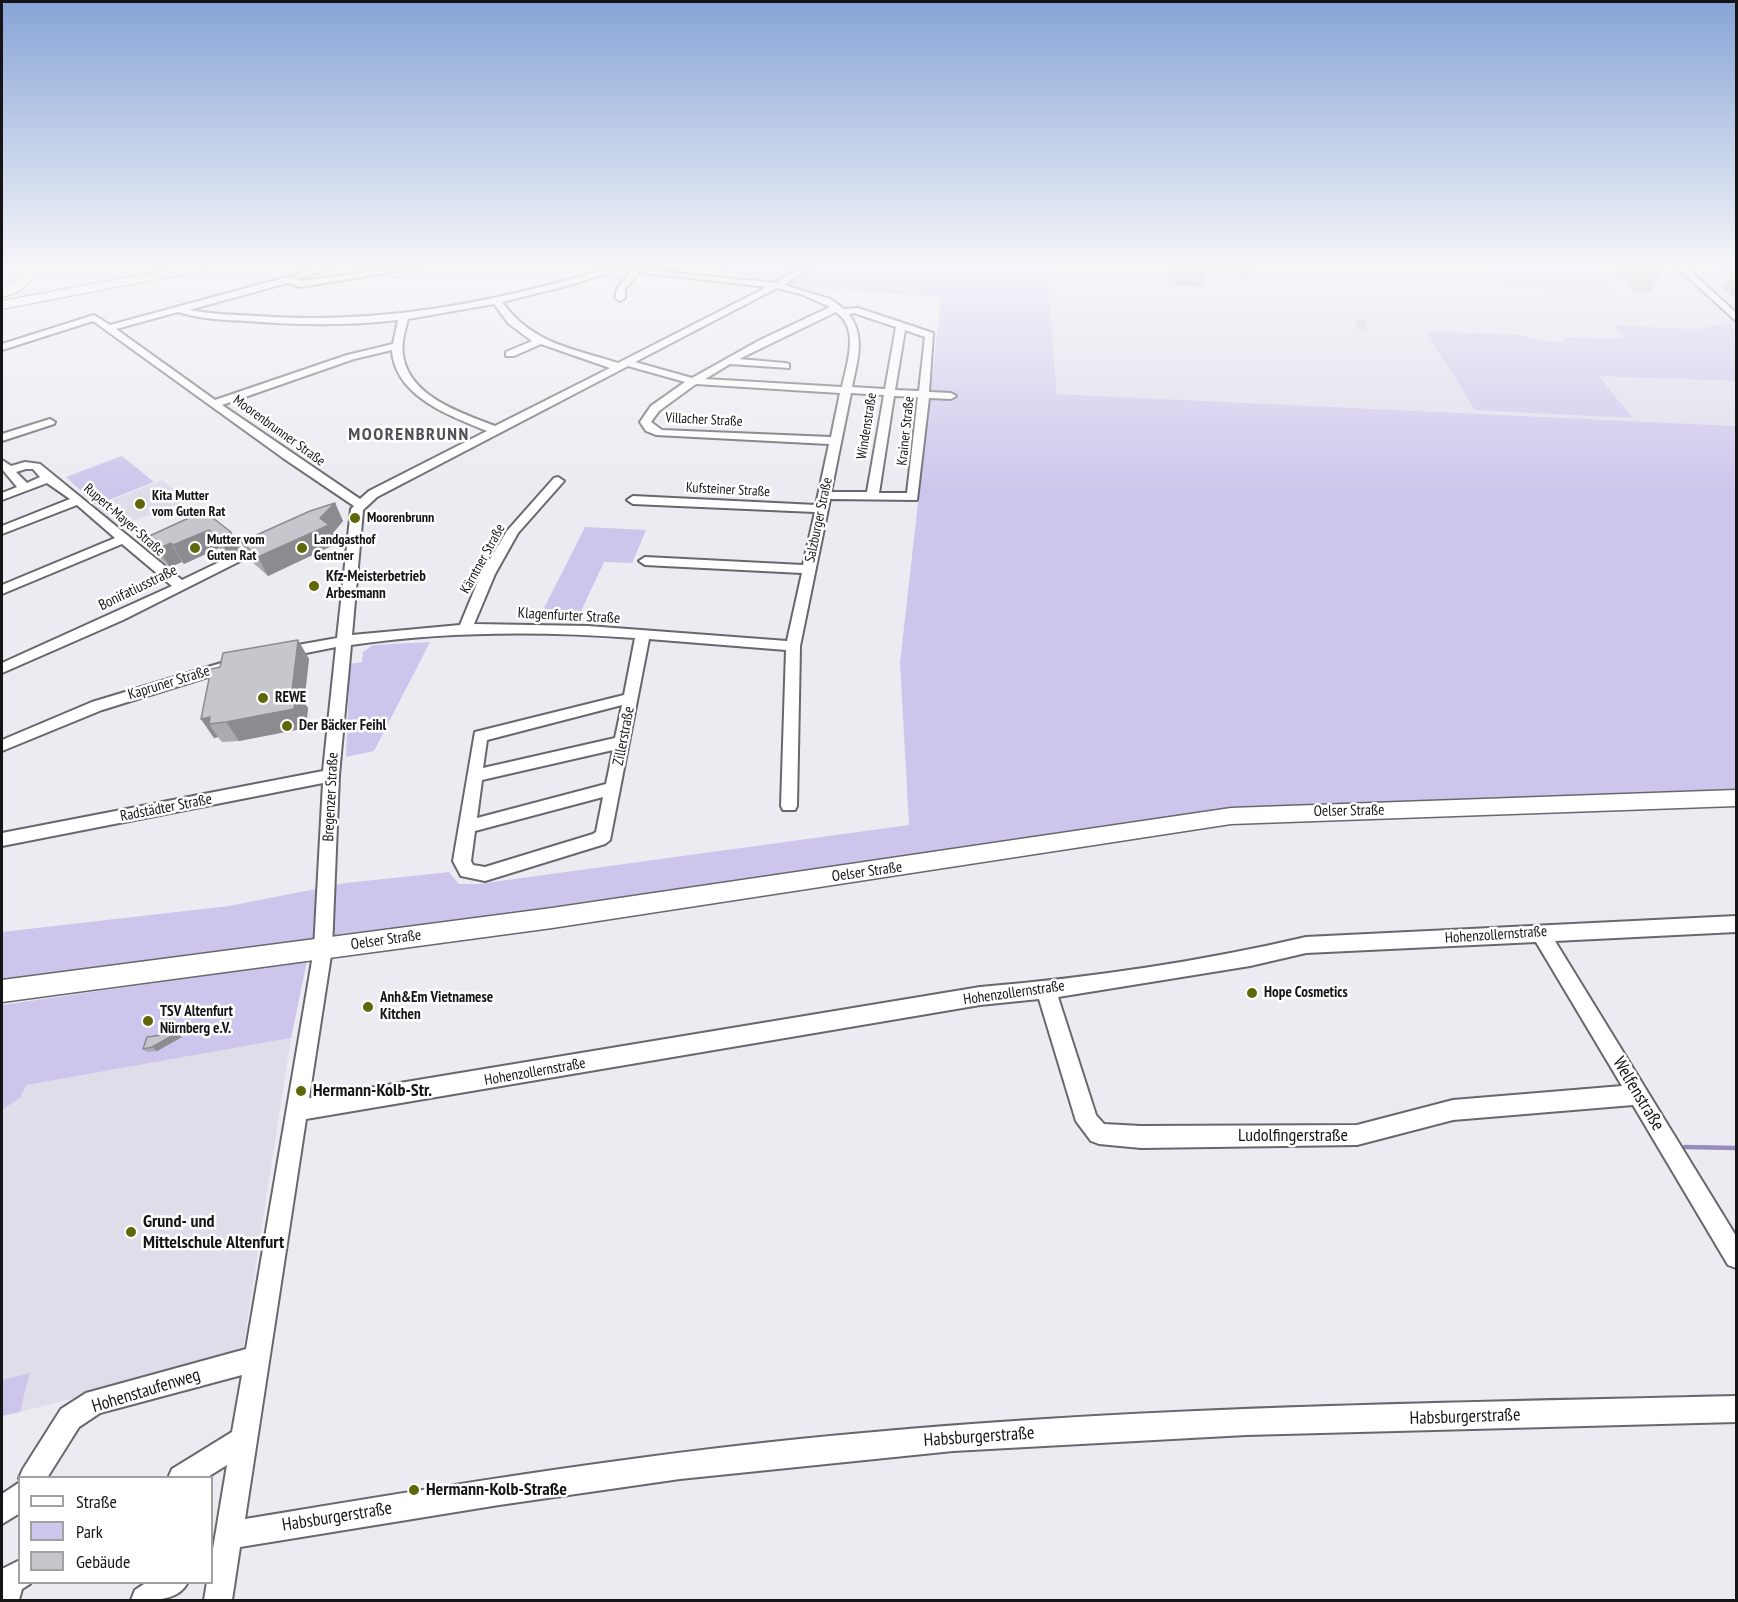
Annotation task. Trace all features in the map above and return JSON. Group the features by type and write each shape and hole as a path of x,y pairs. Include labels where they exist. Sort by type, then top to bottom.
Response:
{"main road":[{"name":"Oelser Straße","path":"2,991 670,901 1231,816 1737,798"}],"street":[{"name":"Moorenbrunner Straße","path":"131,343 346,497 352,510"},
{"path":"399,343 398,358 418,390 446,408 497,431"},
{"path":"510,354 536,343"},
{"path":"546,343 623,365 693,381 951,396"},
{"path":"352,510 373,494 666,343"},
{"name":"Villacher Straße","path":"769,343 693,381 649,415 645,422 650,429 660,433 836,441"},
{"name":"Salzburger Straße","path":"789,806 793,646 856,343"},
{"name":"Windenstraße","path":"872,497 898,343"},
{"name":"Krainer Straße","path":"825,495 913,497 929,343"},
{"path":"216,404 330,364 398,346"},
{"path":"729,361 785,366"},
{"path":"2,438 50,422"},
{"name":"Rupert-Mayer-Straße","path":"5,466 36,466 48,478 79,500 122,540 171,580 181,585"},
{"name":"Rupert-Mayer-Straße","path":"5,466 26,488"},
{"path":"2,497 48,478"},
{"name":"Kärntner Straße","path":"465,629 488,574 513,531 558,481"},
{"path":"2,530 79,500"},
{"name":"Kufsteiner Straße","path":"633,500 822,509"},
{"name":"Bregenzer Straße","path":"323,949 331,775 352,510"},
{"name":"Bonifatiusstraße","path":"2,668 118,617 285,537"},
{"path":"2,590 122,540"},
{"path":"645,561 809,569"},
{"name":"Klagenfurter Straße","path":"343,641 465,629 531,629 793,646"},
{"name":"Zillerstraße","path":"467,827 463,866 467,871 485,874 599,839 604,835 643,636"},
{"name":"Kapruner Straße","path":"2,746 97,706 214,669 343,641"},
{"path":"614,788 467,827 480,736 631,698"},
{"path":"474,776 623,742"},
{"name":"Radstädter Straße","path":"2,839 331,775"},
{"name":"Hohenzollernstraße","path":"297,1110 450,1087 981,996 1046,990 1250,958 1306,945 1737,924"},
{"name":"Welfenstraße","path":"1540,932 1737,1257"},
{"path":"218,1600 222,1548 243,1440 323,949"},
{"name":"Ludolfingerstraße","path":"1046,990 1087,1121 1099,1134 1114,1136 1357,1135 1453,1110 1638,1095"},
{"name":"Hohenstaufenweg","path":"33,1476 70,1418 96,1402 256,1359"},
{"name":"Habsburgerstraße","path":"222,1548 595,1476 815,1450 953,1438 1195,1424 1737,1410"},
{"path":"184,1476 243,1440"},
{"path":"2,1511 18,1496"},
{"path":"5,1600 10,1580 18,1575"},
{"path":"145,1600 171,1584"}],"shaded area":[{"path":"1053,343 1455,343 1632,417 1599,375 1736,381 1736,426 1057,394"},
{"name":"Kita Mutter vom Guten Rat","path":"163,480 187,501 116,527 94,507"},
{"name":"Grund- und Mittelschule Altenfurt","path":"291,1038 242,1355 20,1412 30,1374 2,1380 2,1110 20,1098 25,1085"}],"green space":[{"path":"936,343 1053,343 1057,394 1736,426 1736,790 1259,807 369,934 2,983 2,932 229,906 346,883 449,872 459,884 478,884 909,825 900,663"},
{"path":"1433,343 1736,343 1736,381 1599,376 1633,418 1475,410"},
{"path":"122,456 154,482 96,505 66,477"},
{"path":"585,527 646,530 632,563 604,562 577,620 540,616"},
{"path":"430,642 374,751 346,757 350,664 362,662 363,652 373,645"},
{"name":"TSV Altenfurt Nürnberg e.V.","path":"307,961 291,1038 26,1085 20,1098 2,1110 2,1005"},
{"path":"30,1373 20,1412 2,1416 2,1380"}],"building":[{"path":"335,503 320,518 329,525 258,557 241,542 310,511"},
{"path":"204,511 231,532 219,538 209,530 158,549 145,538"},
{"path":"298,640 292,691 297,690 294,709 209,724 210,717 201,719 211,669 220,667 223,653"},
{"path":"177,1033 152,1047 143,1049 147,1037"}],"waterway":[{"path":"1685,1147 1736,1148"}],"place":[{"name":"Kita Mutter vom Guten Rat","path":"140,504"},
{"name":"Moorenbrunn","path":"355,518"},
{"name":"Mutter vom Guten Rat","path":"195,548"},
{"name":"Landgasthof Gentner","path":"302,548"},
{"name":"Kfz-Meisterbetrieb Arbesmann","path":"314,586"},
{"name":"REWE","path":"263,698"},
{"name":"Der Bäcker Feihl","path":"287,726"},
{"name":"Hope Cosmetics","path":"1252,993"},
{"name":"Anh&Em Vietnamese Kitchen","path":"368,1007"},
{"name":"TSV Altenfurt Nürnberg e.V.","path":"148,1021"},
{"name":"Hermann-Kolb-Str.","path":"301,1091"},
{"name":"Grund- und Mittelschule Altenfurt","path":"131,1232"},
{"name":"Hermann-Kolb-Straße","path":"414,1490"}],"district":[{"name":"MOORENBRUNN","path":"409,435"}]}
